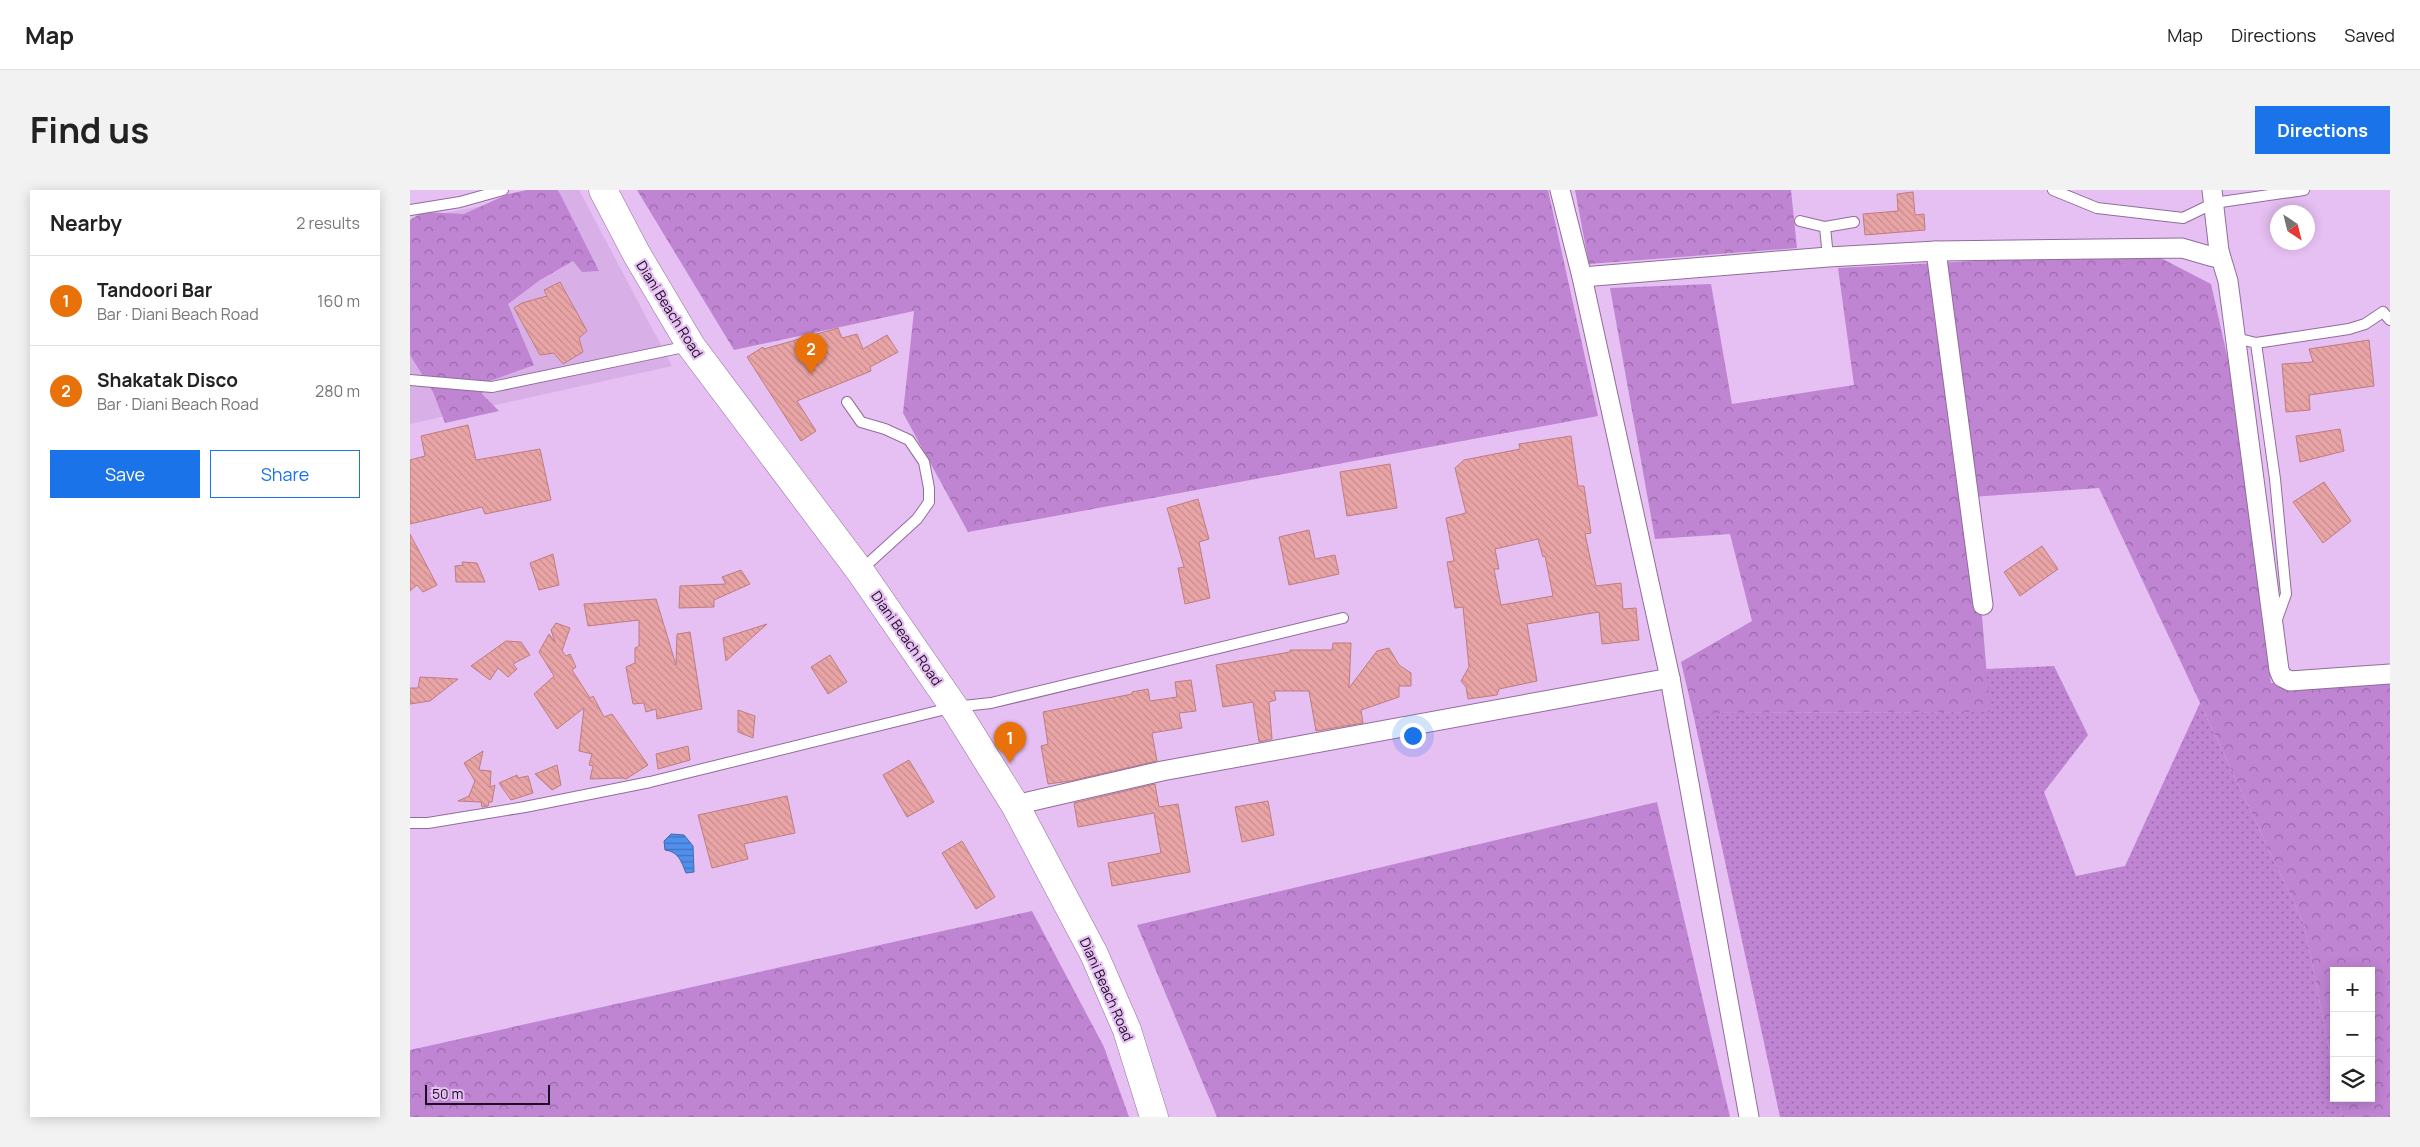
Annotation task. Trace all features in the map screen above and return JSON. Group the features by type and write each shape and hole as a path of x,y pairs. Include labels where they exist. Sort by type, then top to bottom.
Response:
{"main road":[{"name":"Diani Beach Road","path":"603,190 636,253 691,346 860,571 954,707 1015,805 1094,954 1124,1022 1154,1117"}],"street":[{"path":"1560,190 1582,277 1670,678 1749,1117"},
{"path":"2213,196 2219,251 2228,281 2236,338 2278,670 2282,677 2290,681 2390,674"},
{"path":"1582,277 1828,257 1936,251 2182,248 2213,257 2219,251"},
{"path":"1936,251 1983,605"},
{"path":"1015,805 1162,771 1670,678"}],"lane":[{"path":"410,210 460,202 504,190"},
{"path":"2052,190 2097,208 2182,218 2213,196 2304,190"},
{"path":"1800,221 1825,227 1854,222"},
{"path":"1825,227 1828,257"},
{"path":"2236,338 2256,342 2349,329 2365,324 2382,312 2390,320"},
{"path":"2256,342 2275,479 2286,594 2273,629"},
{"path":"410,380 492,387 691,346"},
{"path":"847,402 861,422 885,429 909,440 924,462 930,488 928,502 917,519 860,571"},
{"path":"410,823 428,824 650,782 954,707 990,703 1343,618"}],"shaded area":[{"path":"562,190 579,190 672,366 410,424 410,220"}],"green space":[{"path":"527,190 558,190 599,271 582,272 573,261 540,280 508,304 534,365 487,382 482,394 499,411 445,423 433,392 410,355 410,220 423,212 464,214 508,194"},
{"path":"637,190 1548,190 1598,416 968,532 903,413 914,311 734,350"},
{"path":"1575,190 1791,190 1797,248 1589,264"},
{"path":"2149,252 2211,284 2246,440 2271,683 2390,680 2390,1117 2342,1117 2340,1102 2375,1102 2375,967 2330,967 2330,1054 2304,924 2099,488 1972,497 1990,712 1693,713 1681,662 1752,621 1730,534 1655,539 1610,288 1711,284 1732,404 1854,385 1838,268"},
{"path":"2054,666 2088,735 2044,792 2076,876 2125,866 2200,703 2304,924 2330,1054 2330,1102 2340,1102 2342,1117 1780,1117 1693,713 1989,712 1986,669"},
{"path":"1657,802 1730,1117 1217,1117 1137,925"},
{"path":"1032,911 1104,1047 1129,1117 410,1117 410,1050"}],"water":[{"path":"671,834 684,835 693,846 694,872 686,873 676,855 665,850 664,841"}],"building":[{"path":"1913,192 1915,215 1924,214 1925,230 1865,235 1863,214 1898,211 1897,194"},
{"path":"560,282 587,331 579,338 583,352 563,364 554,353 540,355 514,308 522,303 547,296 544,290"},
{"path":"838,328 842,338 857,334 863,349 887,335 898,352 870,367 871,371 797,401 816,431 801,441 747,357 763,347 764,349"},
{"path":"2369,340 2374,386 2309,395 2310,410 2286,412 2282,364 2313,362 2309,349"},
{"path":"468,425 476,460 540,449 551,500 485,514 482,507 410,524 410,460 425,456 421,436"},
{"path":"2340,429 2344,451 2300,462 2296,436"},
{"path":"1571,436 1578,486 1584,486 1591,533 1585,534 1596,586 1621,583 1623,609 1636,608 1639,640 1602,644 1599,612 1527,624 1537,681 1499,689 1497,695 1468,699 1466,687 1461,681 1469,667 1463,607 1455,608 1447,562 1454,561 1446,518 1466,513 1455,468 1464,460 1520,449 1519,444","holes":["1538,539 1543,557 1545,556 1553,596 1501,605 1494,569 1499,569 1495,549"]},
{"path":"1390,464 1397,508 1347,516 1340,472"},
{"path":"2324,482 2351,521 2323,543 2293,502"},
{"path":"1198,499 1209,539 1199,542 1210,598 1185,604 1178,568 1184,567 1167,508"},
{"path":"1309,530 1315,559 1335,555 1339,574 1289,585 1279,537"},
{"path":"410,534 437,585 423,592 417,585 410,591"},
{"path":"2042,546 2058,569 2020,596 2004,572"},
{"path":"553,554 559,585 539,590 530,563"},
{"path":"462,562 477,563 485,582 456,582 455,566 463,565"},
{"path":"741,570 750,584 714,600 714,607 679,608 680,586 726,584 722,577"},
{"path":"656,599 676,665 677,634 690,632 702,709 657,719 656,709 646,712 644,703 633,704 626,667 635,663 635,648 639,646 639,620 588,626 584,604"},
{"path":"556,623 570,628 562,651 566,656 570,654 576,667 572,670 590,698 593,696 604,717 612,714 648,765 626,779 590,779 593,766 589,765 592,754 579,751 584,708 557,729 534,694 554,676 539,652 549,634 555,642 551,630"},
{"path":"767,624 726,661 723,638"},
{"path":"506,641 521,642 530,655 513,664 517,669 508,677 498,668 490,680 471,666"},
{"path":"1333,643 1351,643 1349,688 1377,651 1389,648 1399,665 1411,673 1411,686 1399,686 1399,697 1361,710 1363,723 1316,731 1309,691 1274,691 1276,700 1269,702 1272,739 1259,742 1253,702 1223,707 1216,665 1290,652 1290,650 1332,650"},
{"path":"830,655 847,682 828,694 811,667"},
{"path":"420,677 458,679 430,701 410,704 410,688 418,688"},
{"path":"1191,680 1196,711 1179,713 1182,728 1152,733 1157,761 1070,781 1048,784 1041,746 1048,744 1043,712 1148,689 1150,701 1177,697 1175,682"},
{"path":"738,710 755,716 753,738 738,732"},
{"path":"688,746 690,760 658,769 656,754"},
{"path":"483,751 479,770 491,771 490,787 495,785 492,802 489,802 488,806 482,807 481,802 458,801 469,796 475,781 464,763"},
{"path":"909,760 934,802 907,817 883,775"},
{"path":"557,765 561,785 552,790 535,774"},
{"path":"517,775 518,778 528,776 533,793 511,800 499,783"},
{"path":"1155,784 1159,807 1178,804 1190,872 1112,886 1108,863 1161,853 1154,813 1078,827 1074,803"},
{"path":"787,796 795,833 744,844 748,859 712,868 698,815"},
{"path":"1268,801 1274,835 1242,842 1235,807"},
{"path":"962,841 995,897 976,909 942,853"}],"place":[{"name":"Shakatak Disco","path":"811,374"},
{"name":"Tandoori Bar","path":"1010,763"}]}
